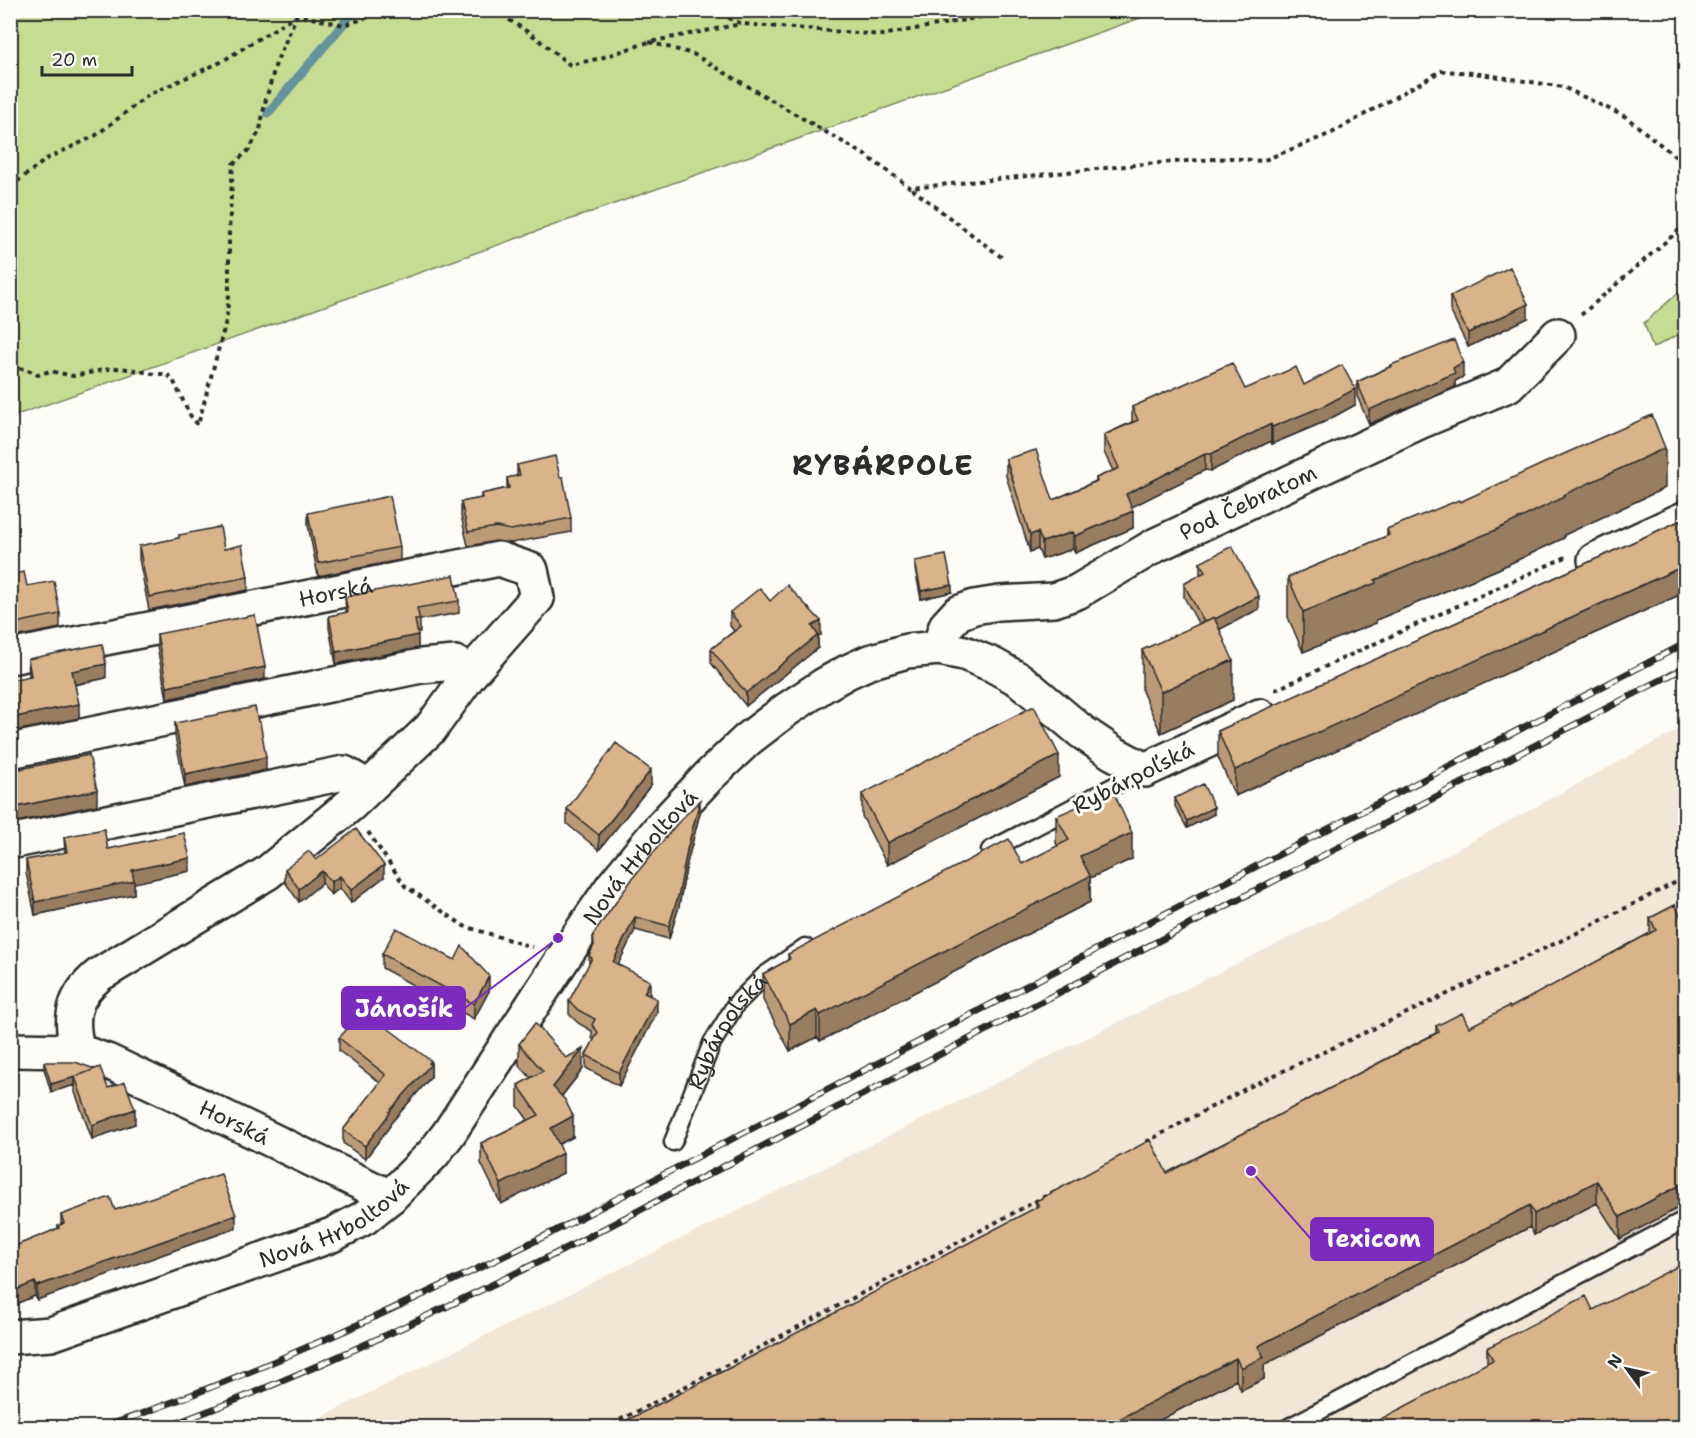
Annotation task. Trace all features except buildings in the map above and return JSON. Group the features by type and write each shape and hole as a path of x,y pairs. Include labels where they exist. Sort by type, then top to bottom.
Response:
{"street":[{"name":"Pod Čebratom","path":"939,648 946,626 958,613 974,607 999,603 1054,600 1077,592 1156,545 1419,422 1508,385 1557,335"},
{"path":"1566,565 1686,518"},
{"name":"Horská","path":"10,657 499,559 531,570 537,598 470,674 431,728 359,796 267,873 99,975 88,984 73,1013 74,1037 78,1051"},
{"name":"Nová Hrboltová","path":"10,1337 51,1334 332,1235 364,1218 422,1166 449,1133 612,887 662,826 747,740 786,710 847,672 869,662 907,651 939,648 964,653 993,664 1020,680 1082,732 1113,753 1145,770"},
{"path":"10,751 421,666 455,663 470,674"},
{"name":"Rybárpoľská","path":"1145,770 1275,700"},
{"path":"10,842 344,773 359,796"},
{"name":"Horská","path":"10,1050 78,1051 195,1102 390,1197"}],"lane":[{"name":"Rybárpoľská","path":"979,856 1145,770"},
{"name":"Rybárpoľská","path":"673,1142 712,1042 736,1004 765,975 803,948 824,937"},
{"path":"1287,1428 1686,1219"}],"path":[{"path":"10,187 48,158 95,136 150,94 221,62 297,15 345,26 391,10"},
{"path":"494,10 534,36 570,65 601,58 649,42 742,24 882,35 1020,10"},
{"path":"712,10 742,24"},
{"path":"10,368 26,369 38,375 50,371 73,376 114,368 167,374 173,380 190,415 198,425 226,321 229,296 229,230 233,164 249,150 260,130 276,63 297,15"},
{"path":"649,42 693,54 865,155 1004,259"},
{"path":"911,188 1145,164 1230,158 1262,161 1332,133 1441,71 1474,73 1563,87 1626,117 1686,165"},
{"path":"1557,335 1686,223"},
{"path":"1275,700 1402,631 1566,565"},
{"path":"359,796 405,886 464,926 564,957"},
{"path":"1143,1143 1249,1087 1572,936 1686,877"},
{"path":"604,1428 1059,1188"}],"shaded area":[{"path":"1685,726 1685,1427 299,1428 1335,915"}],"green space":[{"path":"11,10 1160,10 1160,11 11,417"},
{"path":"1685,287 1685,331 1653,348 1644,323"}],"waterway":[{"path":"268,113 355,10"}],"railway":[{"path":"101,1428 216,1385 329,1338 551,1233 1686,643"},
{"path":"163,1428 315,1367 561,1251 1686,667"}],"place":[{"name":"Jánošík","path":"558,938"},
{"name":"Texicom","path":"1251,1171"}],"district":[{"name":"RYBÁRPOLE","path":"883,465"}]}
